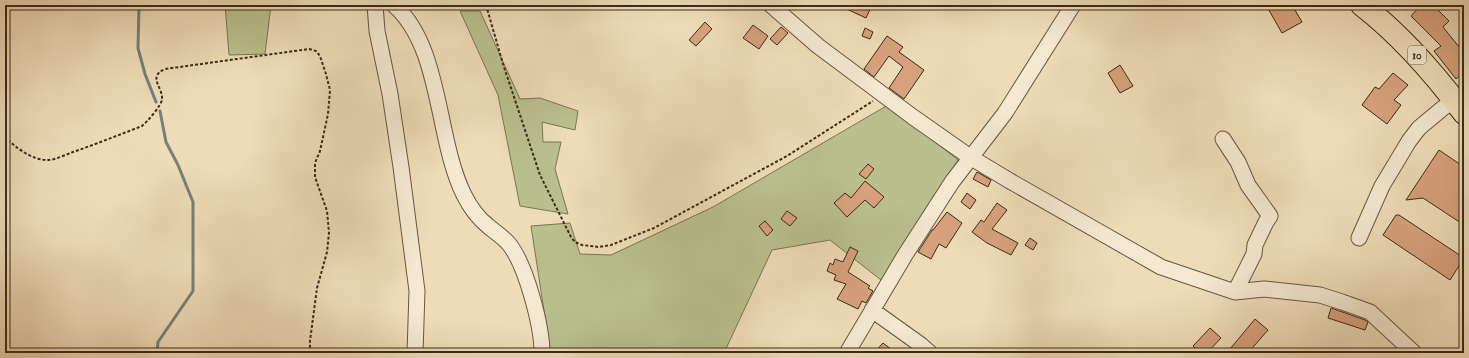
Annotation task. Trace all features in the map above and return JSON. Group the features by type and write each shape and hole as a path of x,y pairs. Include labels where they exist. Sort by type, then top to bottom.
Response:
{"highway":[{"name":"10","path":"1362,5 1400,37 1461,103"}],"street":[{"path":"375,5 377,31 390,94 401,167 417,291 415,353"},
{"path":"394,5 402,12 421,45 434,85 448,152 464,195 480,219 509,244 518,258 526,279 537,318 542,353"},
{"path":"771,5 818,46 913,117 970,157 1016,185 1161,267 1235,292 1264,289 1320,295 1342,302 1370,312 1414,353"},
{"path":"846,353 931,215 970,157 1005,113 1073,5"},
{"path":"1359,238 1382,186 1409,141 1419,128 1443,108 1461,103"},
{"path":"1223,139 1238,162 1248,185 1270,216 1255,245 1254,254 1235,292"},
{"path":"872,310 930,353"}],"path":[{"path":"486,5 503,64 540,175 571,237 575,242 582,245 599,247 611,245 654,228 787,156 884,94"},
{"path":"5,136 22,151 34,157 46,160 59,157 107,140 142,126 147,122 162,101 163,97 156,82 157,76 165,69 309,49 316,51 320,56 330,90 328,114 320,151 315,163 315,177 327,211 329,234 327,252 317,288 310,341 310,353"}],"green space":[{"path":"225,5 271,5 265,54 229,55"},
{"path":"460,11 480,11 520,99 540,98 578,111 575,130 542,122 543,142 561,142 555,169 568,214 520,206 498,95"},
{"path":"888,105 958,160 881,280 830,240 772,250 724,353 546,353 549,343 531,226 570,223 580,254 611,255 713,207"}],"building":[{"path":"838,5 872,5 866,18"},
{"path":"1266,5 1292,5 1302,22 1282,33"},
{"path":"1421,5 1433,5 1449,21 1443,27 1464,53 1464,72 1456,79 1434,51 1441,46 1411,16"},
{"path":"705,22 712,29 696,46 689,40"},
{"path":"753,25 768,36 759,49 743,38"},
{"path":"781,27 788,33 777,45 770,39"},
{"path":"865,28 873,32 870,39 862,36"},
{"path":"887,36 903,47 899,52 924,70 904,99 889,88 903,67 889,56 874,77 864,69"},
{"path":"1120,65 1133,86 1120,93 1108,73"},
{"path":"1393,73 1408,85 1394,100 1401,105 1387,124 1362,105 1375,87 1379,89"},
{"path":"1439,150 1464,167 1464,225 1423,198 1406,200"},
{"path":"868,164 874,169 866,179 859,174"},
{"path":"977,172 991,180 988,187 973,179"},
{"path":"865,181 884,197 874,208 865,200 847,217 834,203 845,193 851,198"},
{"path":"967,193 976,200 970,209 961,202"},
{"path":"997,203 1007,210 992,229 1018,243 1011,255 987,243 972,232 981,220 984,222"},
{"path":"787,211 797,218 790,226 781,219"},
{"path":"947,212 962,223 946,248 939,244 931,259 918,252 932,230"},
{"path":"1396,215 1399,215 1464,258 1450,280 1383,235"},
{"path":"765,221 773,230 767,236 759,226"},
{"path":"1030,238 1037,243 1033,250 1025,245"},
{"path":"850,247 858,251 848,272 870,286 868,288 873,291 866,303 862,301 858,309 837,299 846,284 834,280 836,275 827,271 830,263 833,265 835,259 843,262"},
{"path":"1331,308 1365,320 1368,322 1365,330 1328,318"},
{"path":"1255,319 1268,330 1248,353 1235,353 1230,349"},
{"path":"1210,328 1221,338 1207,353 1201,353 1193,346"},
{"path":"883,343 896,353 874,353"}],"waterway":[{"path":"139,5 138,48 145,74 156,102"},
{"path":"157,353 158,342 193,291 193,202 178,165 166,142 160,111"}]}
